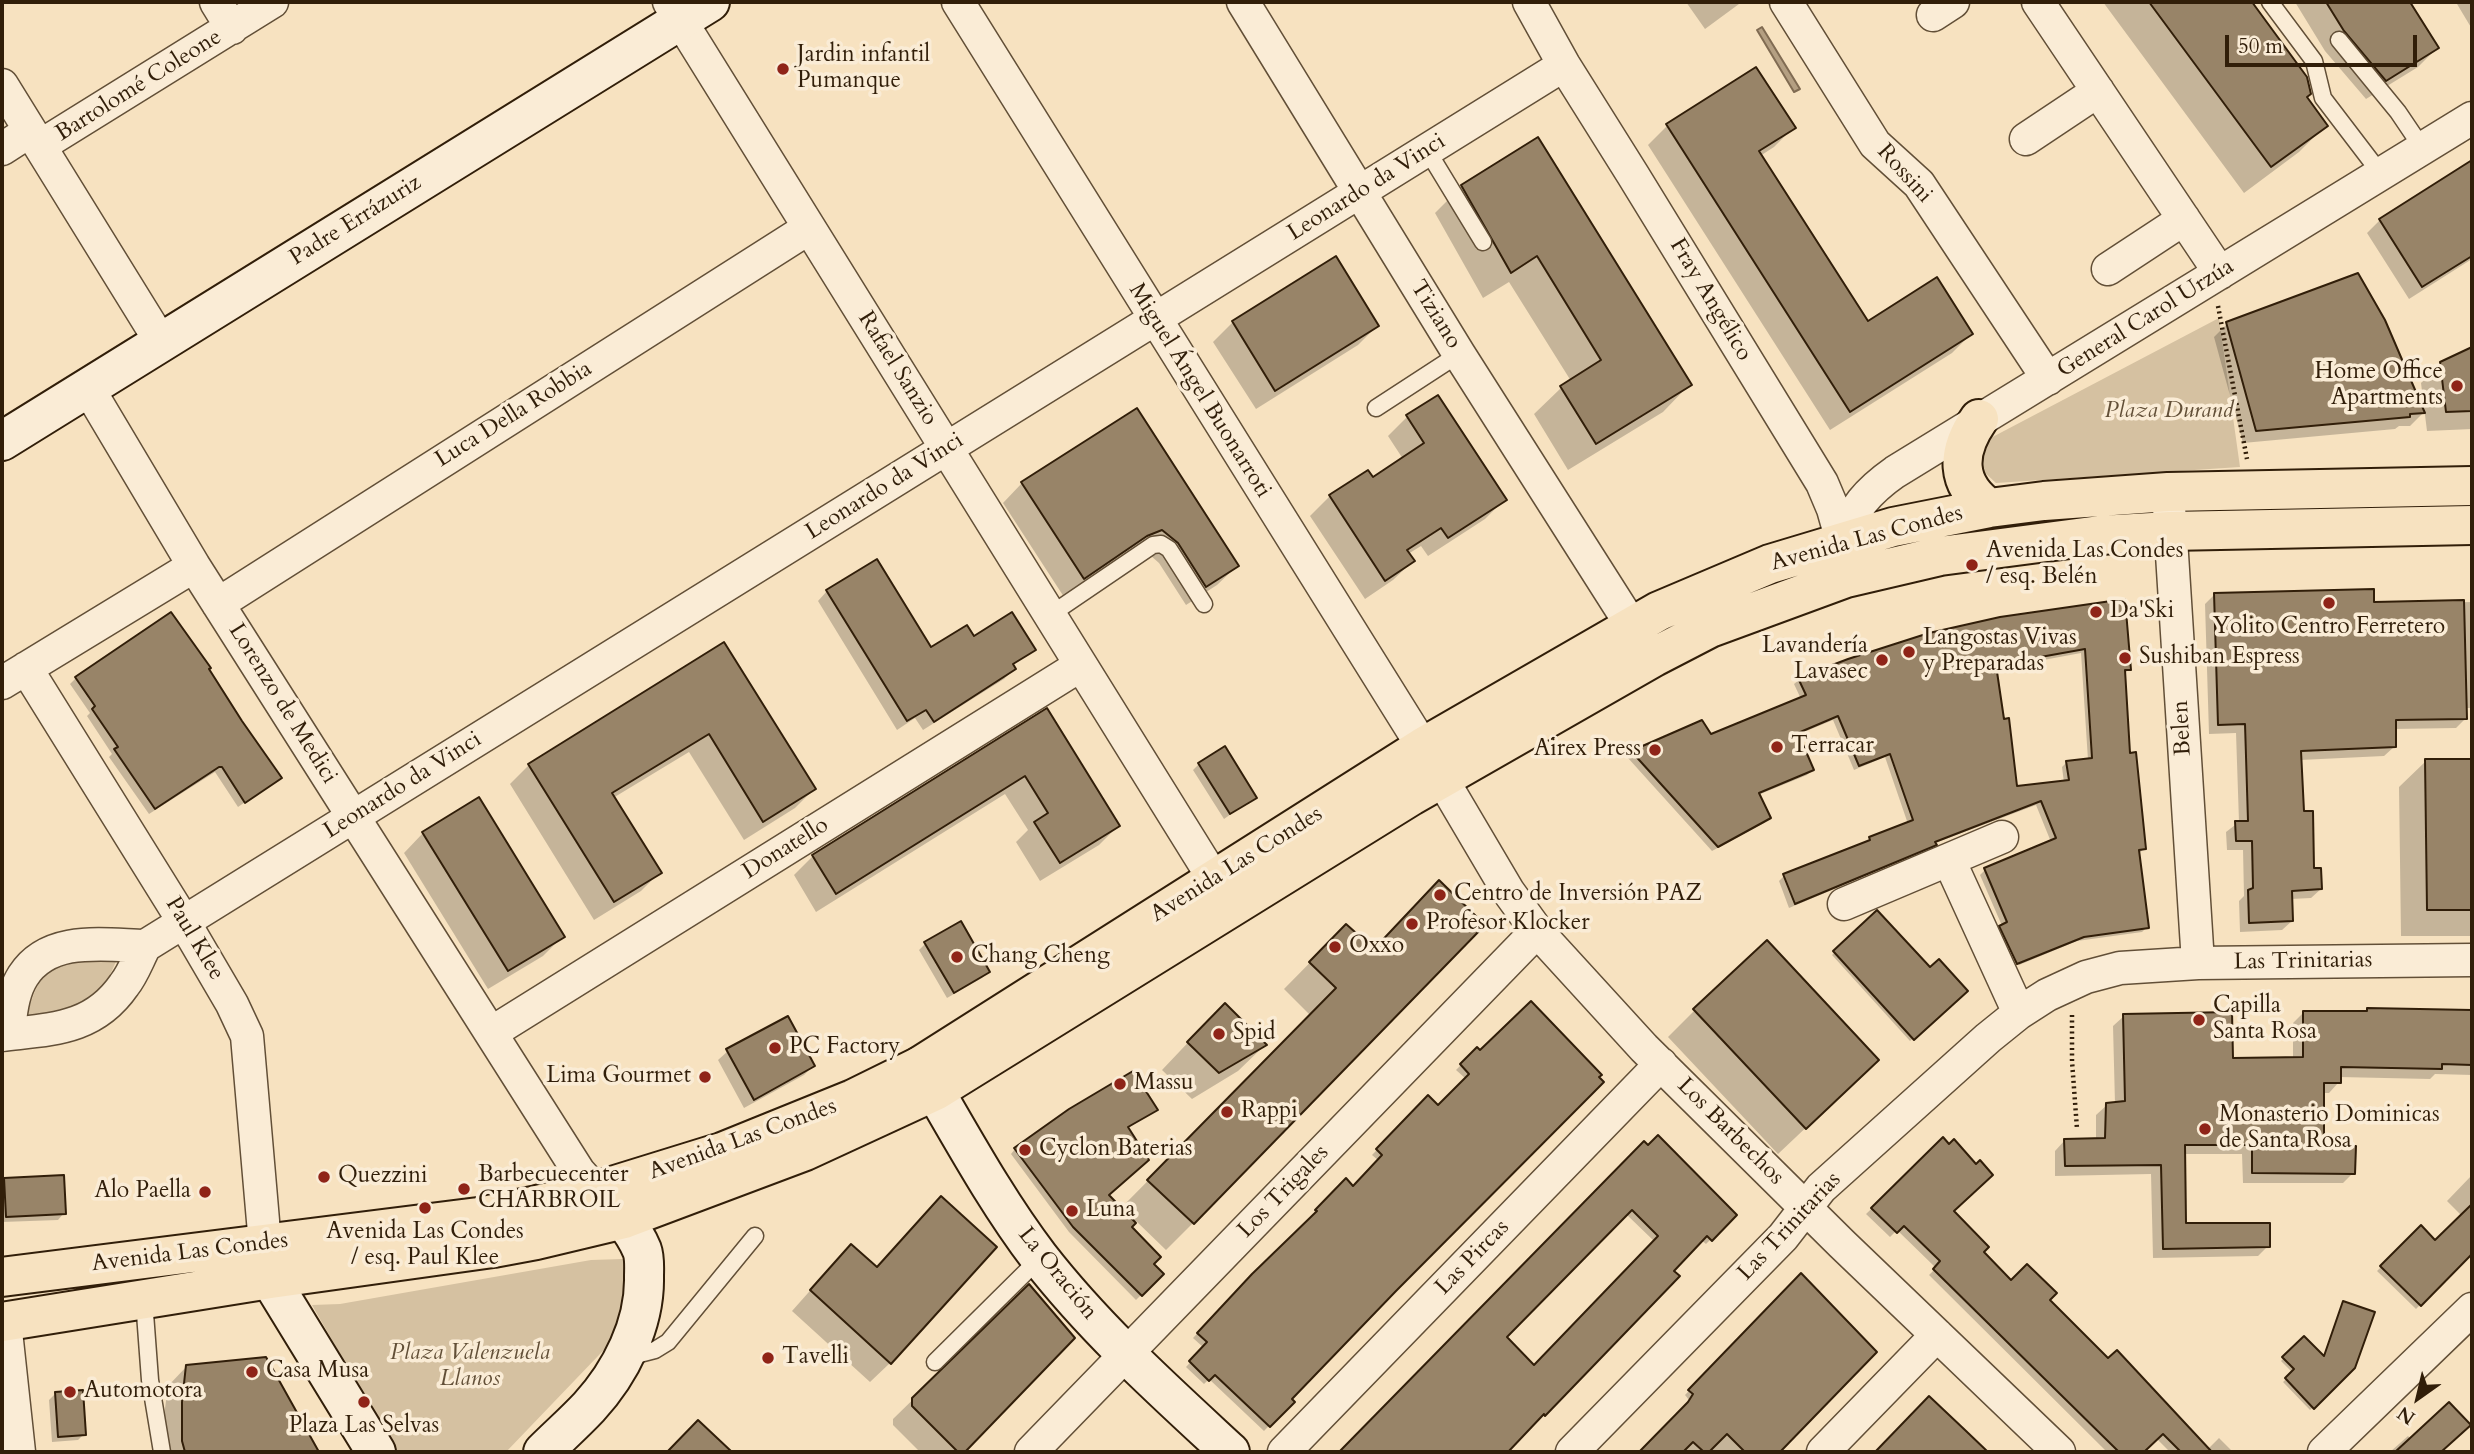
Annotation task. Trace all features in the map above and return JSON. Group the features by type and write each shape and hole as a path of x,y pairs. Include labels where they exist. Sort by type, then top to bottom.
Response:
{"main road":[{"name":"Padre Errázuriz","path":"2,441 687,8"},
{"path":"1979,419 1966,442 1963,472 1971,492 1989,508"},
{"name":"Avenida Las Condes","path":"4,1322 144,1300 267,1262 596,1191 747,1142 853,1099 927,1079 1214,880 1423,747 1632,626 1734,578 1842,541 1938,517 1989,508 2112,495 2472,486"},
{"name":"Avenida Las Condes","path":"2,1277 494,1248 624,1219 805,1151 1231,907 1440,780 1679,643 1731,620 1834,582 1975,550 2100,535 2170,531 2472,525"},
{"name":"La Oración","path":"927,1079 1040,1258 1126,1355 1230,1452"},
{"path":"543,1452 589,1407 635,1335 641,1311 644,1286 643,1253 624,1219 596,1191"},
{"path":"267,1262 376,1452"}],"street":[{"name":"Bartolomé Coleone","path":"2,149 35,139 224,15 272,2"},
{"name":"Miguel Ángel Buonarroti","path":"958,2 1423,747 1440,780"},
{"name":"Tiziano","path":"1243,2 1459,354 1632,626"},
{"path":"1530,2 1564,65"},
{"name":"Rossini","path":"1786,2 1875,144 1919,184 2048,379"},
{"path":"2038,2 2220,273"},
{"name":"Rafael Sanzio","path":"687,8 809,228 1214,880"},
{"name":"Leonardo da Vinci","path":"145,946 1564,65"},
{"name":"Fray Angélico","path":"1564,65 1822,483 1842,541"},
{"path":"2,85 161,342"},
{"path":"2026,139 2098,91"},
{"name":"General Carol Urzúa","path":"1842,541 1857,505 1877,484 2472,118"},
{"path":"2108,269 2184,219"},
{"name":"Luca Della Robbia","path":"218,604 809,228"},
{"name":"Lorenzo de Medici","path":"88,387 218,604 579,1172 596,1191"},
{"name":"Belen","path":"2168,492 2198,963"},
{"path":"14,676 194,566"},
{"name":"Donatello","path":"491,1033 1081,665"},
{"name":"Paul Klee","path":"14,676 184,922 232,1004 247,1036 267,1262"},
{"name":"Los Barbechos","path":"1440,780 1508,891 1537,931 1661,1064 2059,1452"},
{"path":"1844,904 2003,837"},
{"path":"1949,860 2019,1013"},
{"name":"Los Trigales","path":"1031,1452 1537,931"},
{"path":"64,946 145,946 124,986 100,1011 84,1021 63,1028 5,1035 23,976 37,961 64,946"},
{"name":"Las Trinitarias","path":"1573,1452 1783,1237 1827,1183 2019,1013 2047,995 2086,977 2120,968 2198,963 2472,960"},
{"name":"Las Pircas","path":"1284,1452 1661,1064"},
{"path":"2324,1452 2472,1309"},
{"path":"4,1322 19,1452"},
{"path":"1823,1452 1937,1335"}],"lane":[{"path":"2270,2 2314,61 2323,98 2381,174"},
{"path":"2339,40 2398,112 2423,149"},
{"path":"1427,150 1483,242"},
{"path":"1376,408 1459,354"},
{"path":"1050,615 1153,545 1161,544 1169,549 1205,604"},
{"path":"622,1358 655,1350 668,1342 755,1236"},
{"path":"935,1362 1040,1258"},
{"path":"144,1300 150,1380 162,1452"}],"path":[{"path":"2220,273 2217,301 2253,491"},
{"path":"2073,1005 2072,1061 2077,1129"}],"green space":[{"name":"Plaza Durand","path":"2219,318 2240,467 1996,483 1982,470 1983,442"},
{"path":"79,954 119,955 100,997 85,1011 26,1021 33,996 42,979 56,967"},
{"name":"Plaza Valenzuela Llanos","path":"623,1259 636,1291 622,1331 506,1452 396,1452 312,1305 340,1304 591,1260"}],"shaded area":[{"path":"1762,27 1800,89 1794,92 1757,30"}],"building":[{"path":"2149,2 2252,2 2307,77 2311,94 2307,97 2328,126 2271,167"},
{"path":"2326,2 2410,2 2439,48 2386,81 2344,31"},
{"path":"1756,67 1796,128 1759,151 1868,321 1937,277 1973,334 1850,412 1666,124"},
{"path":"1538,137 1692,385 1596,444 1560,386 1601,360 1537,256 1511,273 1461,185"},
{"path":"2472,160 2472,256 2422,287 2379,219"},
{"path":"1336,256 1379,326 1275,391 1232,321"},
{"path":"2358,273 2385,320 2425,413 2410,414 2410,417 2256,431 2226,322"},
{"name":"Home Office Apartments","path":"2472,347 2472,411 2446,412 2440,362"},
{"path":"1438,395 1507,500 1448,538 1441,528 1407,550 1415,561 1385,581 1329,495 1368,470 1373,477 1424,443 1406,415"},
{"path":"1137,408 1239,566 1206,587 1178,543 1162,530 1147,536 1084,579 1021,482"},
{"path":"877,559 931,647 967,625 974,636 1012,612 1036,650 1013,664 1016,669 934,722 926,710 907,721 826,590"},
{"path":"2374,589 2374,602 2464,600 2467,719 2396,720 2396,747 2301,751 2304,811 2313,811 2314,868 2321,868 2322,889 2292,891 2293,921 2249,923 2248,890 2253,888 2252,841 2236,841 2235,821 2248,821 2245,724 2218,725 2214,593"},
{"path":"2125,599 2131,670 2125,670 2130,753 2136,752 2146,849 2139,850 2149,928 2084,937 2017,964 1999,926 2007,922 1984,868 2056,838 2041,801 1935,842 1937,845 1795,904 1783,874 1913,820 1890,754 1859,766 1838,716 1798,733 1814,770 1759,793 1771,818 1718,847 1631,751 1702,720 1711,734 1806,695 1798,678 1848,659 1929,633 2000,617","holes":["2085,649 2092,758 2066,761 2069,780 2017,786 2009,718 2004,719 1996,665"]},
{"path":"171,612 211,668 209,669 242,721 282,778 245,803 222,767 219,767 155,809 114,749 118,747 92,709 95,706 75,677"},
{"path":"724,642 816,789 763,822 709,734 612,793 662,873 614,902 528,764"},
{"path":"1047,708 1120,826 1060,863 1034,822 1048,813 1025,776 836,894 812,855"},
{"path":"1225,746 1257,798 1230,814 1198,763"},
{"path":"2425,759 2472,759 2472,910 2427,910"},
{"path":"479,797 565,937 508,971 422,832"},
{"path":"1439,880 1485,925 1194,1224 1147,1180 1336,988 1309,962 1346,924 1374,949"},
{"path":"1877,910 1930,967 1939,959 1968,991 1914,1040 1833,951"},
{"name":"Chang Cheng","path":"961,921 990,972 954,993 924,942"},
{"path":"1767,940 1879,1060 1806,1129 1693,1009"},
{"path":"1531,1001 1602,1075 1599,1077 1604,1082 1396,1291 1292,1399 1295,1402 1270,1427 1215,1375 1209,1381 1189,1361 1207,1342 1197,1333 1346,1178 1353,1186 1382,1155 1376,1149 1428,1095 1438,1105 1469,1074 1460,1064 1477,1047 1480,1050"},
{"path":"1225,1003 1267,1045 1219,1073 1187,1042"},
{"name":"Monasterio Dominicas de Santa Rosa","path":"2367,1008 2472,1010 2472,1065 2442,1064 2442,1069 2341,1067 2341,1083 2324,1083 2324,1146 2356,1146 2355,1174 2252,1173 2252,1145 2185,1145 2186,1223 2270,1223 2270,1247 2163,1249 2161,1165 2065,1166 2064,1139 2105,1138 2106,1103 2125,1101 2123,1014 2232,1012 2233,1058 2303,1057 2303,1011 2367,1011"},
{"path":"788,1016 815,1066 754,1100 726,1049"},
{"path":"1133,1071 1158,1110 1128,1127 1149,1160 1109,1195 1136,1223 1132,1227 1161,1257 1154,1264 1164,1274 1142,1296 1073,1227 1014,1148 1069,1109"},
{"path":"1658,1135 1737,1215 1712,1241 1707,1236 1674,1271 1680,1276 1545,1416 1544,1414 1508,1452 1339,1452 1644,1141 1648,1145","holes":["1632,1210 1658,1236 1534,1365 1507,1337"]},
{"path":"1943,1137 1949,1144 1954,1139 1976,1164 1980,1160 1993,1175 1954,1211 1989,1247 1984,1252 2011,1280 2027,1264 2057,1293 2050,1300 2108,1358 2117,1350 2212,1452 2181,1452 2163,1434 2144,1452 2119,1452 1933,1269 1940,1261 1904,1226 1897,1233 1871,1208"},
{"path":"64,1175 66,1214 6,1217 4,1178"},
{"path":"941,1196 997,1247 891,1364 810,1290 851,1244 877,1267"},
{"path":"2472,1204 2472,1254 2421,1306 2380,1266 2421,1225 2435,1240"},
{"path":"1801,1273 1877,1352 1780,1452 1745,1452 1727,1434 1709,1452 1704,1452 1693,1442 1683,1452 1639,1452 1688,1402 1693,1394 1688,1390"},
{"path":"1029,1284 1075,1338 965,1452 958,1452 912,1406 912,1398"},
{"path":"2343,1301 2375,1312 2355,1368 2314,1409 2285,1378 2294,1369 2282,1357 2304,1336 2324,1356"},
{"path":"266,1357 319,1452 185,1452 182,1441 182,1402 186,1365"},
{"path":"83,1390 86,1435 58,1437 55,1392"},
{"path":"1929,1396 1965,1430 1988,1452 1875,1452"},
{"path":"2449,1402 2471,1425 2441,1452 2395,1452"},
{"path":"698,1420 732,1452 667,1452"}],"place":[{"name":"Jardin infantil Pumanque","path":"783,69"},
{"name":"Home Office Apartments","path":"2457,386"},
{"name":"Avenida Las Condes / esq. Belén","path":"1972,565"},
{"name":"Yolito Centro Ferretero","path":"2329,603"},
{"name":"Da'Ski","path":"2096,612"},
{"name":"Langostas Vivas y Preparadas","path":"1909,652"},
{"name":"Sushiban Espress","path":"2125,658"},
{"name":"Lavandería Lavasec","path":"1882,660"},
{"name":"Terracar","path":"1777,747"},
{"name":"Airex Press","path":"1655,750"},
{"name":"Centro de Inversión PAZ","path":"1440,895"},
{"name":"Profesor Klocker","path":"1412,924"},
{"name":"Oxxo","path":"1335,947"},
{"name":"Chang Cheng","path":"957,957"},
{"name":"Capilla Santa Rosa","path":"2199,1020"},
{"name":"Spid","path":"1219,1034"},
{"name":"PC Factory","path":"775,1048"},
{"name":"Lima Gourmet","path":"705,1077"},
{"name":"Massu","path":"1120,1084"},
{"name":"Rappi","path":"1227,1112"},
{"name":"Monasterio Dominicas de Santa Rosa","path":"2205,1129"},
{"name":"Cyclon Baterias","path":"1025,1150"},
{"name":"Quezzini","path":"324,1177"},
{"name":"Barbecuecenter CHARBROIL","path":"464,1189"},
{"name":"Alo Paella","path":"205,1192"},
{"name":"Avenida Las Condes / esq. Paul Klee","path":"425,1208"},
{"name":"Luna","path":"1072,1211"},
{"name":"Tavelli","path":"768,1358"},
{"name":"Casa Musa","path":"252,1372"},
{"name":"Automotora","path":"70,1392"},
{"name":"Plaza Las Selvas","path":"364,1402"}]}
